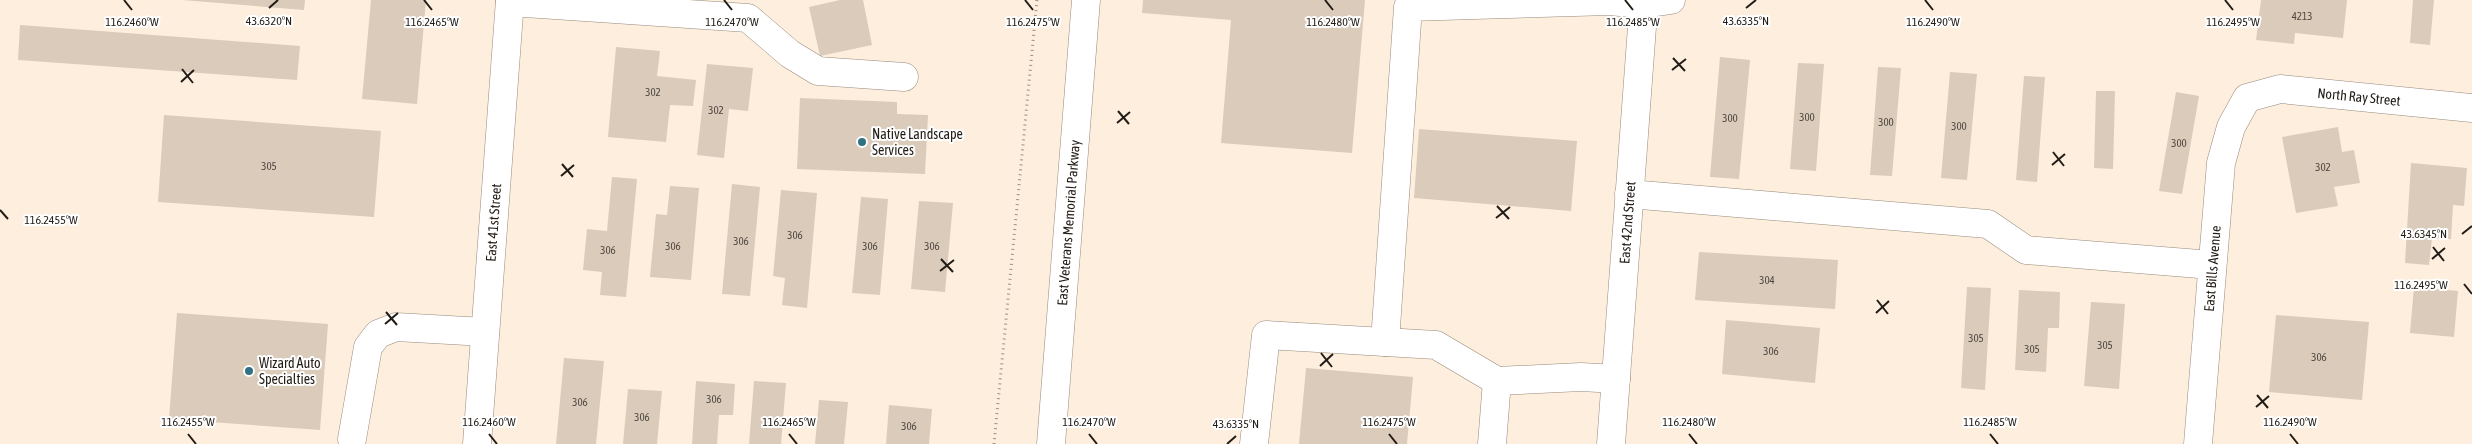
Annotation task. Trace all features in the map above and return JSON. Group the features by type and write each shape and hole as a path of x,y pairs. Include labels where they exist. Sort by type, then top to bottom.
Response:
{"street":[{"name":"East Veterans Memorial Parkway","path":"1051,444 1086,0"},
{"path":"1385,342 1408,7 1671,0"},
{"path":"510,1 748,18 790,54 818,71 904,77"},
{"name":"East 41st Street","path":"477,444 510,1"},
{"name":"East 42nd Street","path":"1611,444 1644,2"},
{"name":"North Ray Street","path":"2246,98 2280,89 2472,108"},
{"name":"East Bills Avenue","path":"2198,444 2220,163 2231,127 2246,98"},
{"path":"1629,194 1988,224 2026,250 2212,265"},
{"path":"352,439 368,347 378,334 396,327 485,332"},
{"path":"1254,444 1266,335 1436,345 1497,381 1581,377 1616,379"},
{"path":"1492,444 1497,381"}],"path":[{"path":"994,444 1037,0"}],"building":[{"path":"182,0 305,0 304,10"},
{"path":"371,0 426,0 417,104 362,99"},
{"path":"840,0 863,0 872,45 820,56 809,7"},
{"path":"1143,0 1365,0 1352,153 1221,143 1231,20 1142,13"},
{"path":"2261,0 2347,0 2343,38 2295,33 2294,44 2256,40"},
{"path":"2413,0 2434,0 2430,45 2410,43"},
{"path":"20,25 300,46 297,80 18,60"},
{"path":"616,47 660,51 657,76 696,80 693,106 670,105 666,142 608,137"},
{"path":"1720,57 1750,60 1739,179 1710,177"},
{"path":"1798,63 1824,64 1816,171 1790,169"},
{"path":"707,64 753,68 748,111 729,109 724,158 697,155"},
{"path":"1878,67 1901,68 1892,176 1870,175"},
{"path":"1950,72 1977,74 1967,180 1941,178"},
{"path":"2024,76 2045,77 2037,182 2016,180"},
{"path":"2096,91 2115,91 2113,169 2094,168"},
{"path":"2176,92 2199,96 2182,194 2159,191"},
{"name":"Native Landscape Services","path":"800,98 897,102 897,114 928,115 925,174 797,169"},
{"path":"164,115 381,131 374,217 158,202"},
{"path":"2338,127 2342,152 2354,150 2360,183 2334,187 2338,206 2296,213 2282,137"},
{"path":"1419,129 1577,141 1571,211 1414,198"},
{"path":"2411,163 2467,168 2464,206 2453,205 2451,239 2432,238 2429,265 2405,263"},
{"path":"612,177 637,179 626,297 600,295 602,272 583,270 587,229 607,231"},
{"path":"732,184 760,187 750,296 722,294"},
{"path":"670,186 699,188 691,280 650,277 656,214 667,215"},
{"path":"781,190 817,193 807,308 782,305 785,278 773,276"},
{"path":"861,197 888,199 880,295 852,293"},
{"path":"919,201 953,203 945,292 911,289"},
{"path":"1699,252 1838,260 1835,309 1695,300"},
{"path":"1967,287 1991,288 1985,390 1961,388"},
{"path":"2414,287 2458,291 2454,337 2410,333"},
{"path":"2019,290 2060,292 2059,328 2048,328 2046,372 2015,370"},
{"path":"2091,302 2125,304 2119,389 2084,386"},
{"name":"Wizard Auto Specialties","path":"177,313 328,324 320,430 169,419"},
{"path":"2276,315 2369,322 2362,400 2269,392"},
{"path":"1726,320 1820,328 1815,383 1722,374"},
{"path":"564,358 604,361 596,444 556,444"},
{"path":"1306,368 1413,377 1407,444 1299,444"},
{"path":"696,381 735,384 733,415 719,415 717,444 692,444"},
{"path":"754,381 786,383 781,444 749,444"},
{"path":"628,389 662,391 657,444 623,444"},
{"path":"819,400 848,402 844,444 815,444"},
{"path":"889,405 932,409 929,444 886,444"}],"place":[{"name":"Native Landscape Services","path":"862,142"},
{"name":"Wizard Auto Specialties","path":"249,371"}]}
